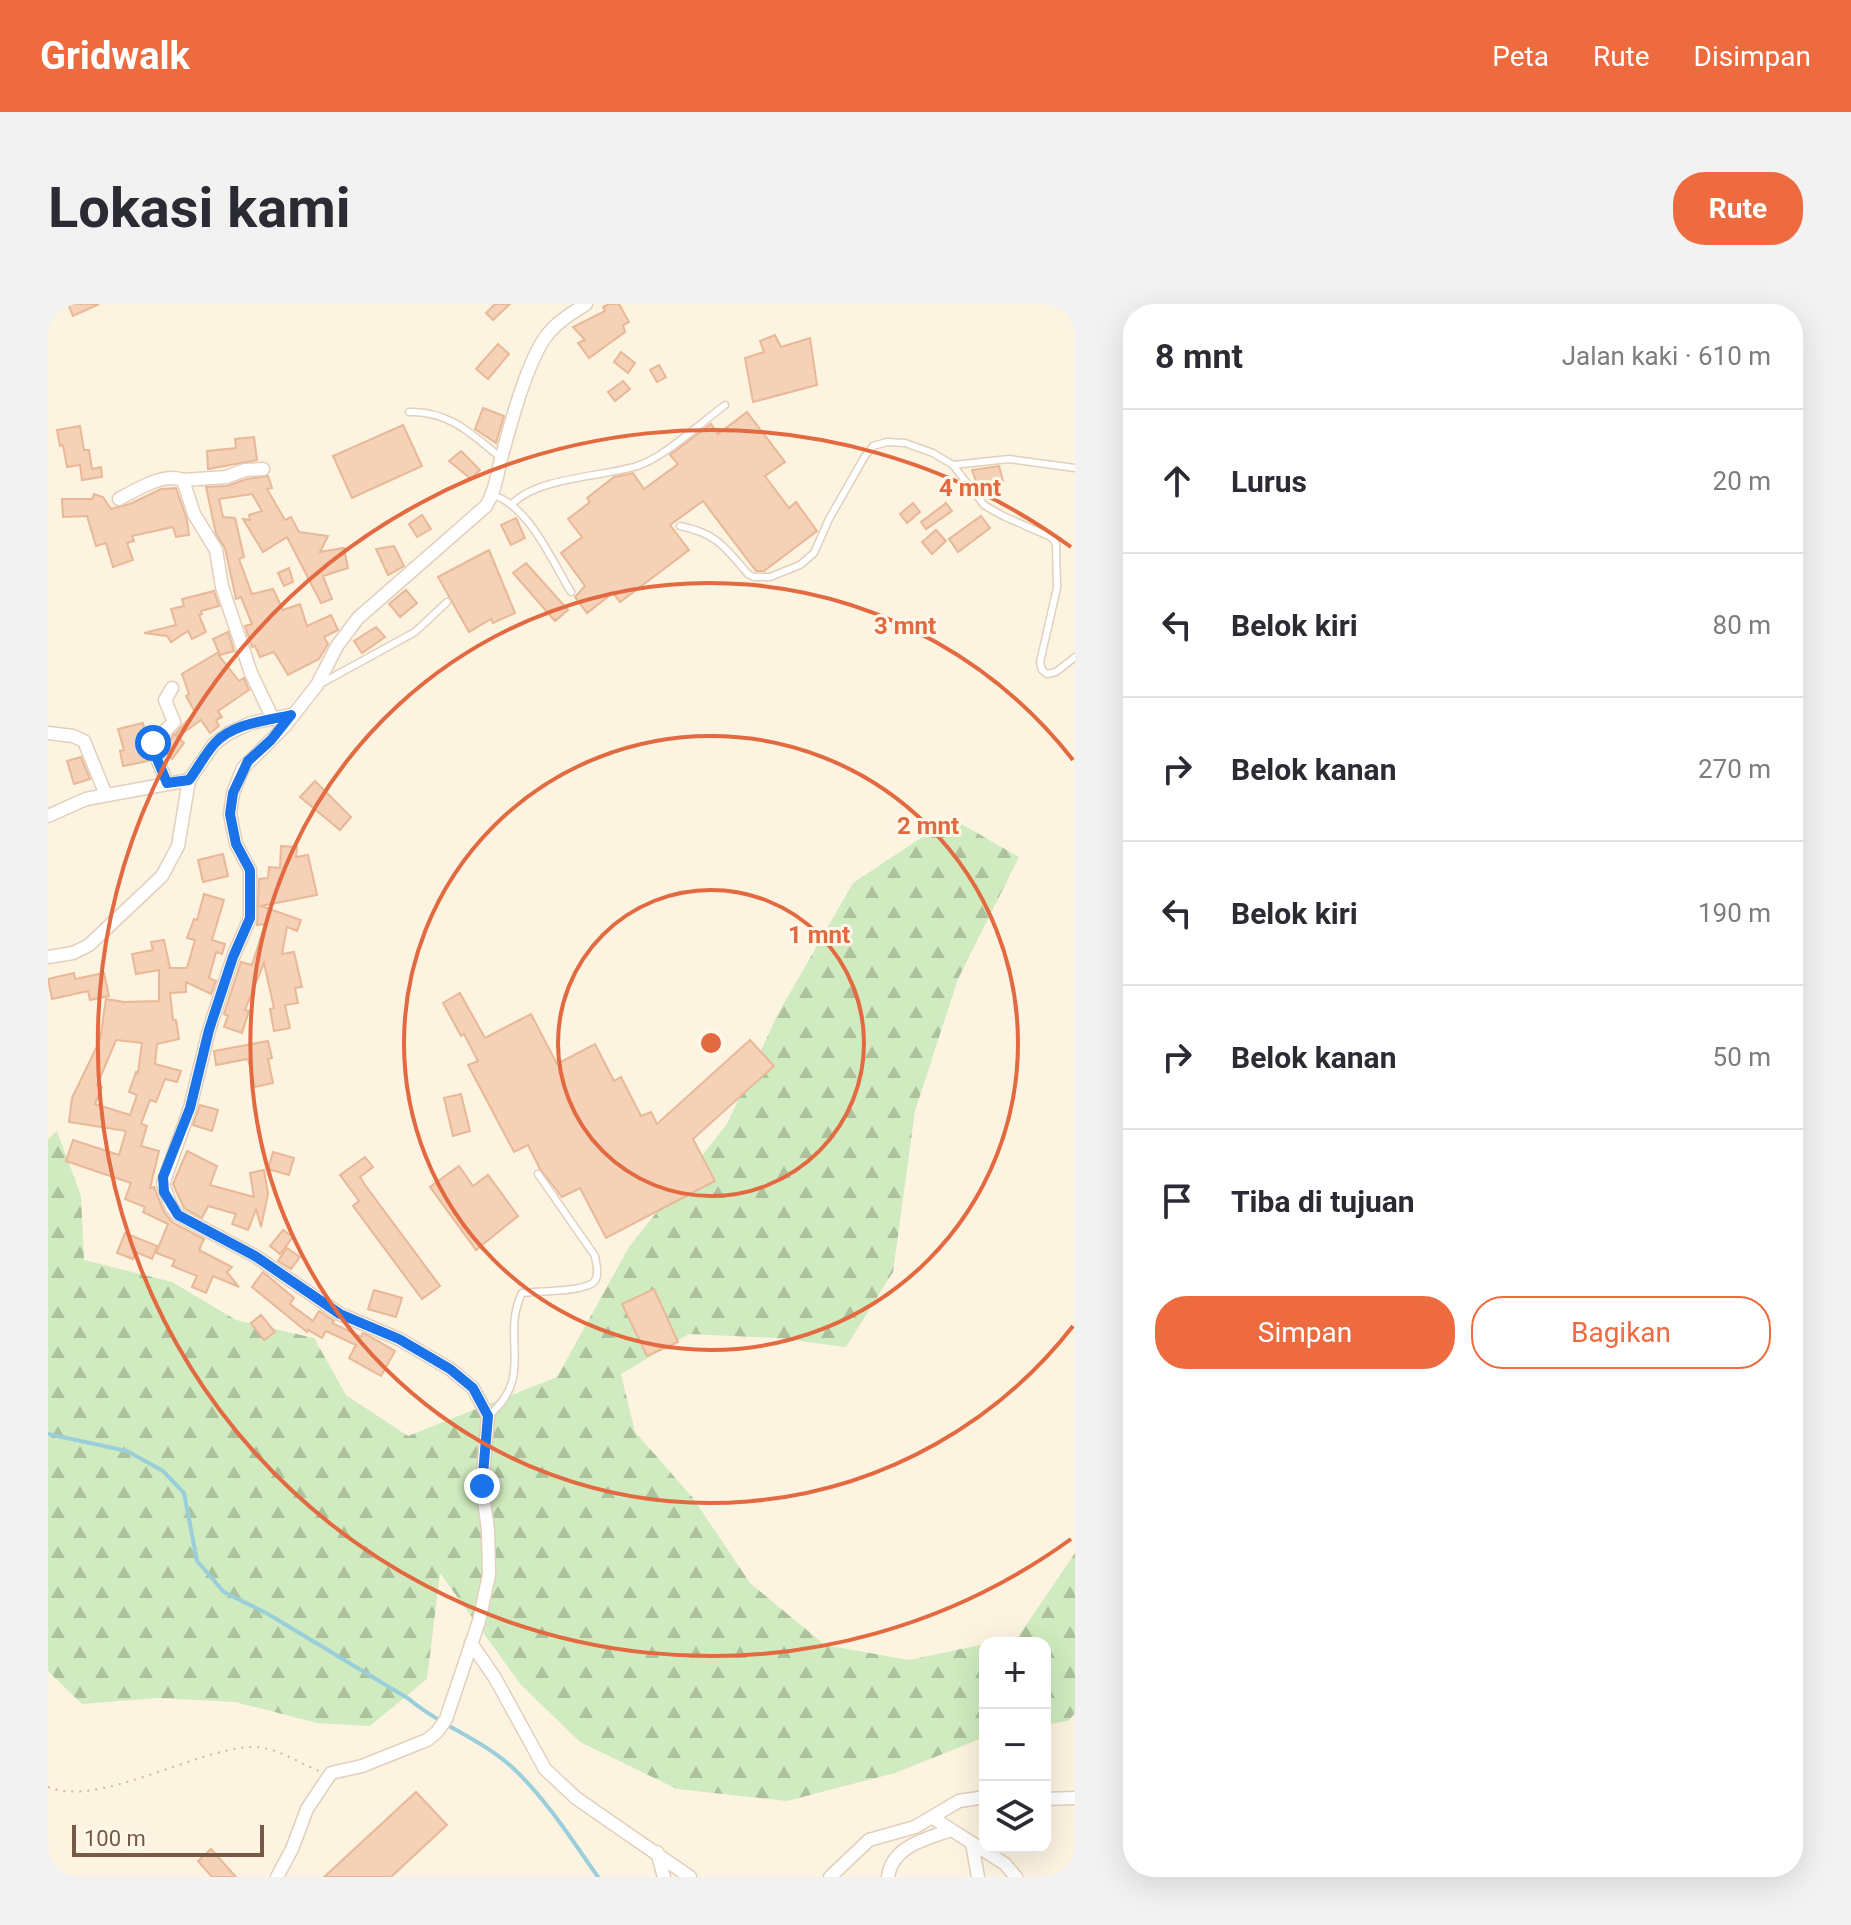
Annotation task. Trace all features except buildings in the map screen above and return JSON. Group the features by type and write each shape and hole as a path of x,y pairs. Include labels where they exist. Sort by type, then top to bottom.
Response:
{"street":[{"path":"277,1877 292,1849 307,1809 331,1773 362,1766 427,1740 446,1719 489,1575 488,1530 482,1486 488,1416 473,1388 450,1369 399,1339 340,1314 255,1256 178,1215 164,1192 163,1177 190,1108 209,1030 233,957 250,918 250,870 236,844 230,814 233,793 248,761 271,740 317,685 337,646 358,618 481,511 493,495 501,458 528,375 545,338 555,326 586,304"},
{"path":"119,499 158,481 226,477 245,470 263,469"},
{"path":"183,480 194,514 216,550 222,587 251,673 273,719"},
{"path":"167,783 153,743 174,722 165,700 172,688"},
{"path":"48,957 73,953 89,945 162,876 178,846 189,780 221,738 251,723 291,715"},
{"path":"48,733 73,736 84,741 106,795"},
{"path":"48,816 73,804 106,795 189,780"},
{"path":"471,1643 495,1678 545,1769 576,1798 690,1877"},
{"path":"830,1877 869,1840 915,1827 947,1806 979,1798"},
{"path":"1051,1799 1075,1798"},
{"path":"933,1818 1005,1864 1016,1877"},
{"path":"888,1877 898,1854 913,1843 951,1830"},
{"path":"972,1843 978,1877"},
{"path":"657,1852 664,1877"}],"lane":[{"path":"513,503 532,491 611,474 651,460 725,405"},
{"path":"409,412 433,413 459,424 501,458"},
{"path":"680,526 720,541 748,574 770,577 800,565 814,553 829,519 873,446 887,442 905,443 933,453 953,465 984,505 1051,537 1056,544 1057,588 1040,662 1042,670 1047,674 1056,672 1075,657"},
{"path":"953,465 1009,459 1075,468"},
{"path":"493,495 513,503 523,515 571,592"},
{"path":"317,685 415,632 447,602"},
{"path":"488,1416 501,1406 510,1392 515,1371 516,1305 522,1293 581,1288 594,1282 598,1272 595,1256 538,1174"}],"path":[{"path":"48,1787 88,1792 201,1758 251,1747 279,1753 331,1773"}],"green space":[{"path":"951,818 1019,857 958,979 915,1111 893,1272 846,1347 776,1338 689,1334 621,1374 635,1432 693,1498 750,1583 825,1645 909,1660 979,1645 979,1739 895,1773 787,1801 677,1789 580,1742 521,1685 440,1573 427,1679 370,1726 317,1723 235,1702 157,1698 82,1704 48,1671 48,1139 57,1131 81,1196 84,1260 172,1282 236,1320 314,1338 346,1395 408,1436 557,1377 629,1247 727,1124 778,1014 853,883"},
{"path":"1075,1553 1075,1713 1068,1721 1051,1724 1051,1637 1018,1637"}],"waterway":[{"path":"48,1434 127,1451 163,1471 184,1493 197,1561 224,1592 268,1614 501,1758 548,1806 598,1877"}],"route":[{"path":"153,743 167,783 189,780 221,738 251,723 291,715 285,726 243,768 230,804 236,844 250,870 250,918 233,957 209,1030 190,1108 177,1148 163,1177 164,1192 178,1215 255,1256 340,1314 399,1339 450,1369 473,1388 488,1416 489,1433 482,1486"}]}
